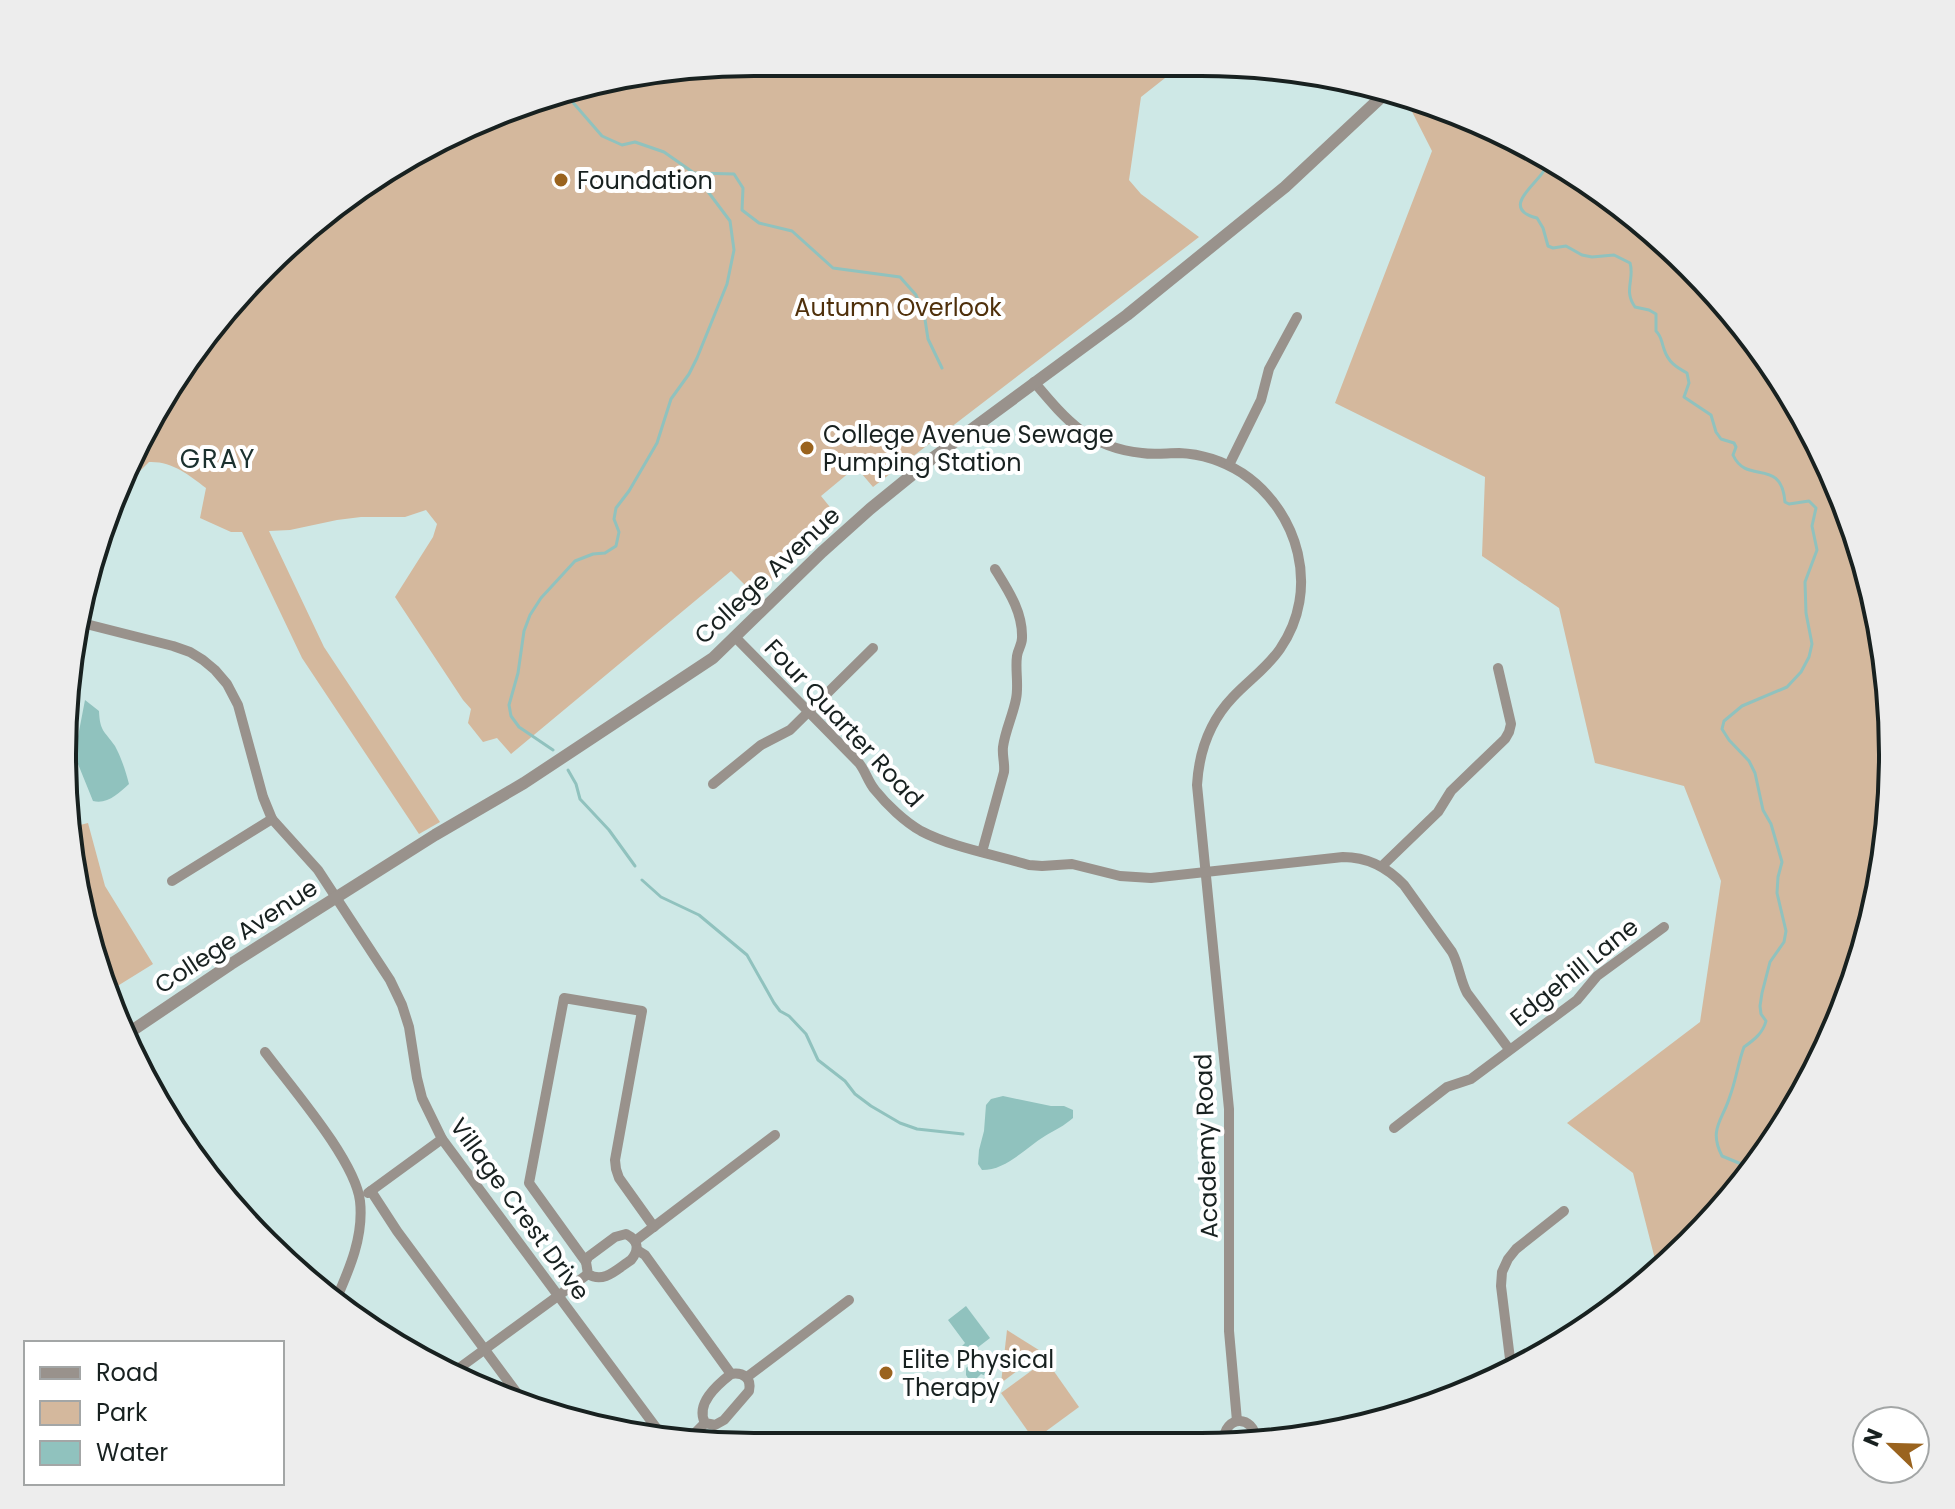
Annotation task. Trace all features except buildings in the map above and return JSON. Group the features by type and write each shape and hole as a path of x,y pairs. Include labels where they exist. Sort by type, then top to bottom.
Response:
{"street":[{"name":"College Avenue","path":"135,1029 435,835 524,783 713,658 870,509 934,457 1127,315 1285,187 1378,100"},
{"path":"1034,382 1070,423 1101,443 1144,454 1194,455 1229,465 1261,400 1269,369 1297,317"},
{"name":"Academy Road","path":"1229,465 1272,498 1285,517 1299,558 1300,588 1296,616 1282,647 1218,715 1198,766 1197,785 1229,1109 1229,1331 1237,1421"},
{"path":"982,852 1004,772 1003,745 1016,702 1017,656 1023,642 1013,599 995,569"},
{"path":"90,625 173,646 203,660 227,684 238,705 272,819 172,881"},
{"name":"Four Quarter Road","path":"736,638 859,763 867,772 874,790 904,819 938,839 1029,865 1072,864 1120,876 1151,878 1343,857 1355,857 1382,866"},
{"path":"713,784 761,745 790,730 873,648"},
{"path":"1498,668 1511,724 1505,739 1451,791 1438,812 1382,866 1404,885 1452,952 1467,993 1509,1049"},
{"name":"Village Crest Drive","path":"272,819 308,857 390,980 409,1027 422,1098 442,1139 654,1425"},
{"name":"Edgehill Lane","path":"1394,1128 1447,1087 1471,1079 1577,1000 1597,976 1664,927"},
{"path":"588,1274 586,1262 529,1183 564,998 642,1011 615,1160 619,1178 654,1227"},
{"path":"265,1052 336,1147 360,1199 357,1242 339,1292"},
{"path":"588,1274 597,1278 607,1276 631,1260 636,1246 654,1227 775,1135"},
{"path":"360,1199 442,1139"},
{"path":"371,1191 514,1388"},
{"path":"1510,1358 1502,1272 1516,1249 1564,1211"},
{"path":"586,1262 591,1254 626,1234 645,1255 731,1374"},
{"path":"461,1366 588,1274"},
{"path":"747,1377 849,1300"},
{"path":"731,1374 747,1377 750,1381 749,1391 739,1404 720,1423 705,1423 701,1411 704,1402 731,1374"},
{"path":"1224,1432 1237,1421 1248,1423 1255,1431"},
{"path":"697,1431 705,1423"}],"green space":[{"name":"Autumn Overlook","path":"1168,76 1141,97 1129,180 1141,194 1199,237 873,487 856,467 821,496 838,517 756,596 731,571 511,754 497,738 483,742 468,723 471,709 395,597 433,537 437,524 426,510 405,517 361,517 269,531 324,647 440,822 419,834 302,658 242,532 231,532 200,518 206,488 173,466 149,462 137,474 167,415 216,341 244,307 307,244 341,216 415,167 454,146 536,112 622,89 710,77"},
{"path":"1411,110 1501,146 1577,190 1648,244 1711,307 1765,378 1809,454 1843,536 1866,622 1878,710 1878,799 1866,887 1843,973 1809,1055 1765,1131 1711,1202 1655,1258 1633,1173 1567,1123 1700,1022 1721,881 1684,786 1595,763 1559,608 1482,556 1485,477 1335,403 1432,151"},
{"path":"88,823 105,886 153,964 117,986 89,887 80,825"},
{"path":"1007,1330 1042,1352 1001,1383"},
{"path":"1046,1360 1079,1407 1044,1433 1029,1433 1001,1393"}],"water":[{"path":"85,700 99,711 102,727 117,750 129,784 112,797 93,801 76,759"},
{"path":"1003,1096 1064,1106 1073,1110 1073,1118 1008,1162 982,1170 978,1164 986,1105 991,1099"},
{"path":"966,1306 990,1338 968,1355 962,1346 965,1343 948,1320"},
{"path":"980,1352 992,1356 992,1363 987,1368 990,1374 988,1377 981,1374 975,1380 969,1380 966,1368 971,1364 977,1365"}],"waterway":[{"path":"553,750 519,727 511,716 509,705 518,673 524,631 541,598 575,561 605,553 616,546 619,532 614,519 616,508 657,443 671,399 697,358 727,284 734,250 730,221 694,173 664,152 635,142 622,145 602,136 572,101"},
{"path":"1544,169 1523,196 1521,209 1537,218 1548,246 1566,246 1592,257 1614,255 1630,263 1629,290 1632,301 1635,307 1656,314 1656,331 1666,354 1673,364 1687,373 1689,383 1684,397 1711,415 1721,439 1734,443 1733,455 1739,464 1777,480 1785,502 1809,501 1816,508 1812,526 1817,550 1805,582 1806,613 1812,644 1809,657 1801,672 1787,687 1742,706 1724,721 1722,729 1749,761 1755,773 1763,810 1771,824 1782,862 1777,893 1786,931 1784,942 1770,962 1762,993 1760,1006 1765,1025 1755,1039 1744,1047 1718,1125 1716,1139 1722,1156 1742,1164"},
{"path":"696,173 734,174 743,188 742,210 759,223 792,231 833,268 900,277 916,295 924,313 928,339 942,368"},
{"path":"568,770 580,799 609,830 635,866"},
{"path":"642,880 661,897 699,915 747,955 774,1003 806,1034 818,1060 845,1081 855,1094 900,1123 917,1129 963,1134"}],"place":[{"name":"Foundation","path":"561,180"},
{"name":"College Avenue Sewage Pumping Station","path":"807,448"},
{"name":"Elite Physical Therapy","path":"886,1373"}],"district":[{"name":"GRAY","path":"218,459"}]}
